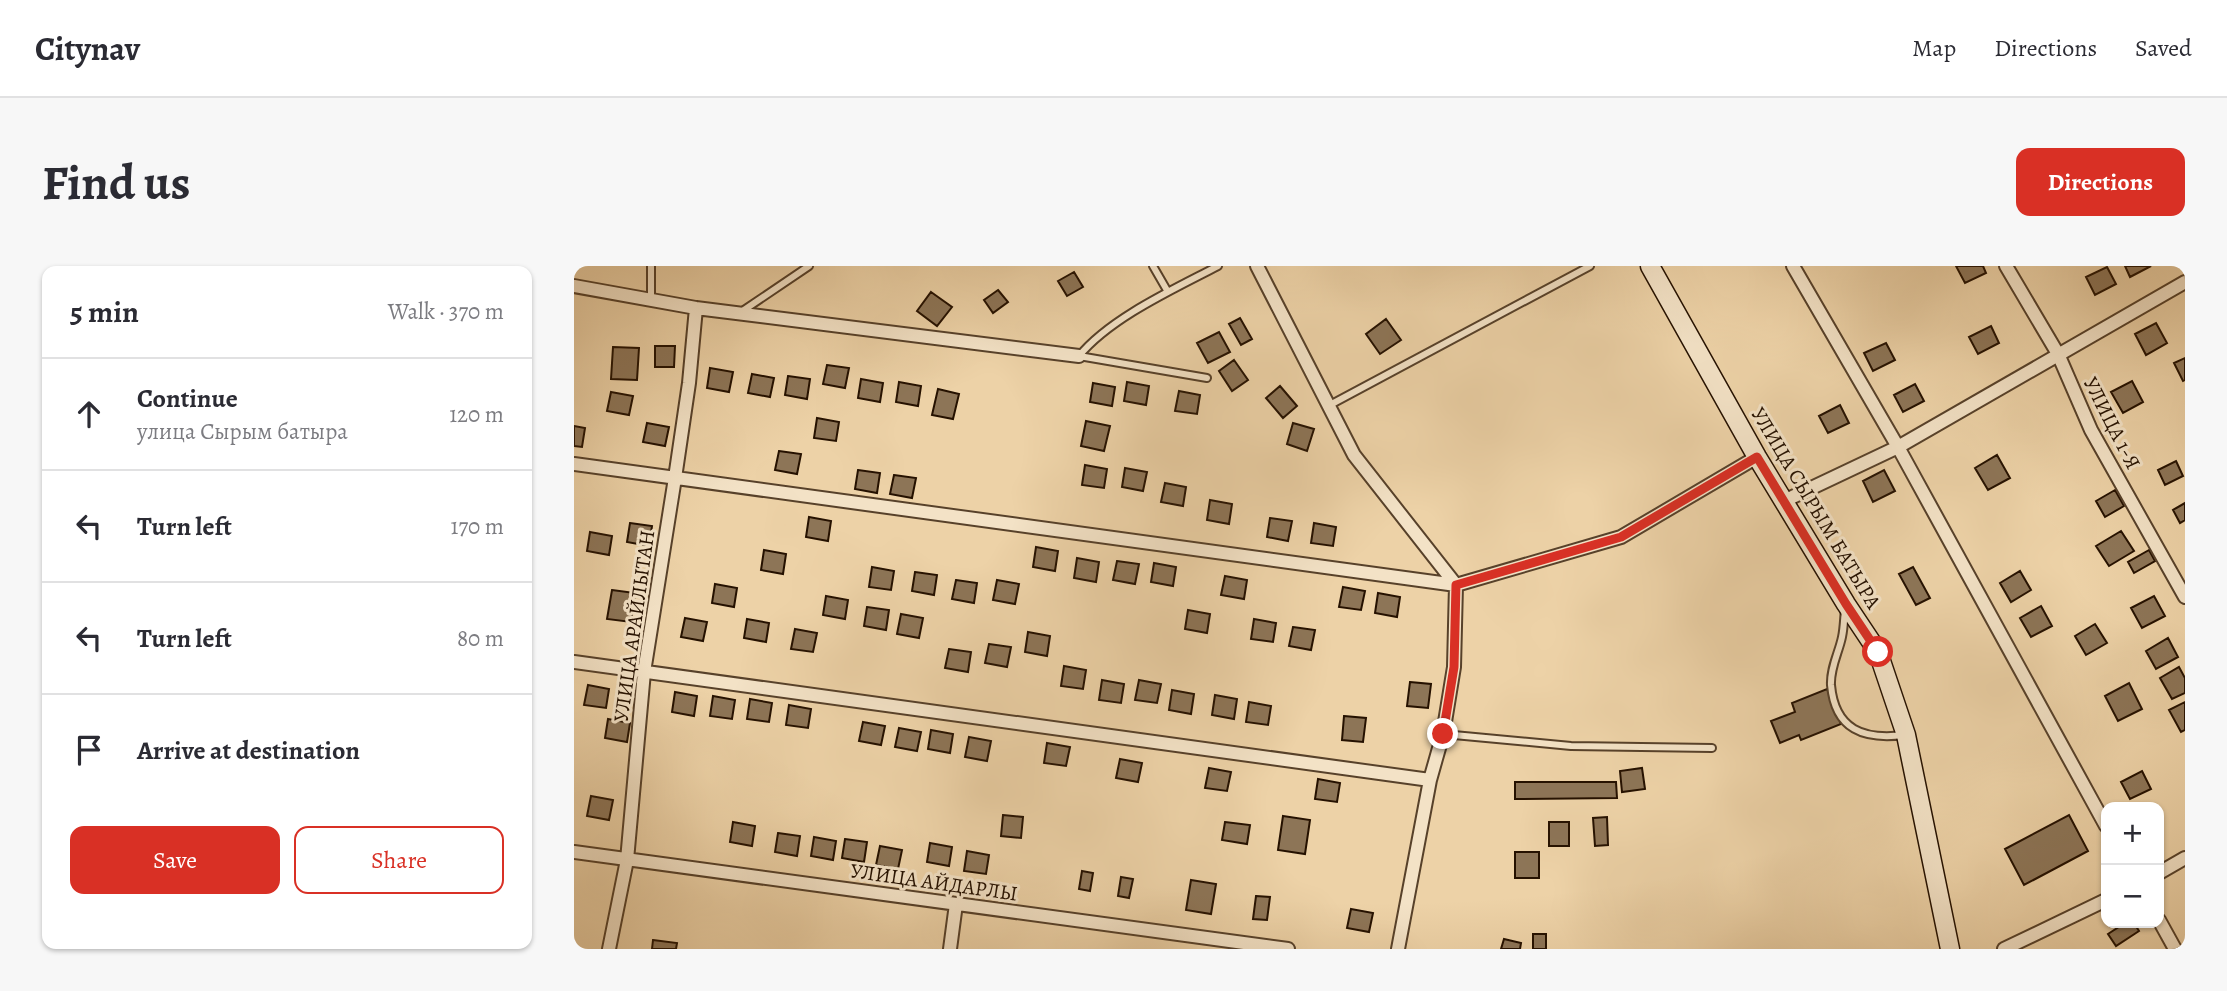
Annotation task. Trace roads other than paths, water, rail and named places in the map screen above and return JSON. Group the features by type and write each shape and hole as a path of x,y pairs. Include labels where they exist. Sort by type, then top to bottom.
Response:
{"street":[{"path":"1257,266 1354,455 1456,585 1454,667 1443,734 1430,780 1398,949"},
{"name":"УЛИЦА СЫРЫМ БАТЫРА","path":"1650,266 1757,457 1878,652 1906,735 1950,949"},
{"path":"1793,266 1898,447 2101,817"},
{"name":"УЛИЦА 1-Я","path":"2006,266 2058,354 2091,430 2185,597"},
{"path":"1784,501 1898,447 2185,282"},
{"path":"574,286 696,308 1079,356"},
{"name":"УЛИЦА АРАЙЛЫТАН","path":"609,949 627,860 644,673 676,478 696,308"},
{"path":"574,464 1456,585 1621,537 1757,457"},
{"path":"574,662 1430,780"},
{"name":"УЛИЦА АЙДАРЛЫ","path":"574,852 1288,949"},
{"path":"2164,870 2185,858"},
{"path":"2004,949 2101,902"},
{"path":"950,949 956,904"},
{"path":"2163,928 2175,949"}],"lane":[{"path":"651,266 651,300"},
{"path":"740,313 809,266"},
{"path":"1153,266 1168,292"},
{"path":"1207,379 1079,356 1092,340 1168,292 1218,266"},
{"path":"1328,406 1590,266"},
{"path":"1846,604 1842,637 1831,684 1837,709 1851,729 1864,735 1885,738 1906,735"},
{"path":"1443,734 1571,746 1712,748"}]}
